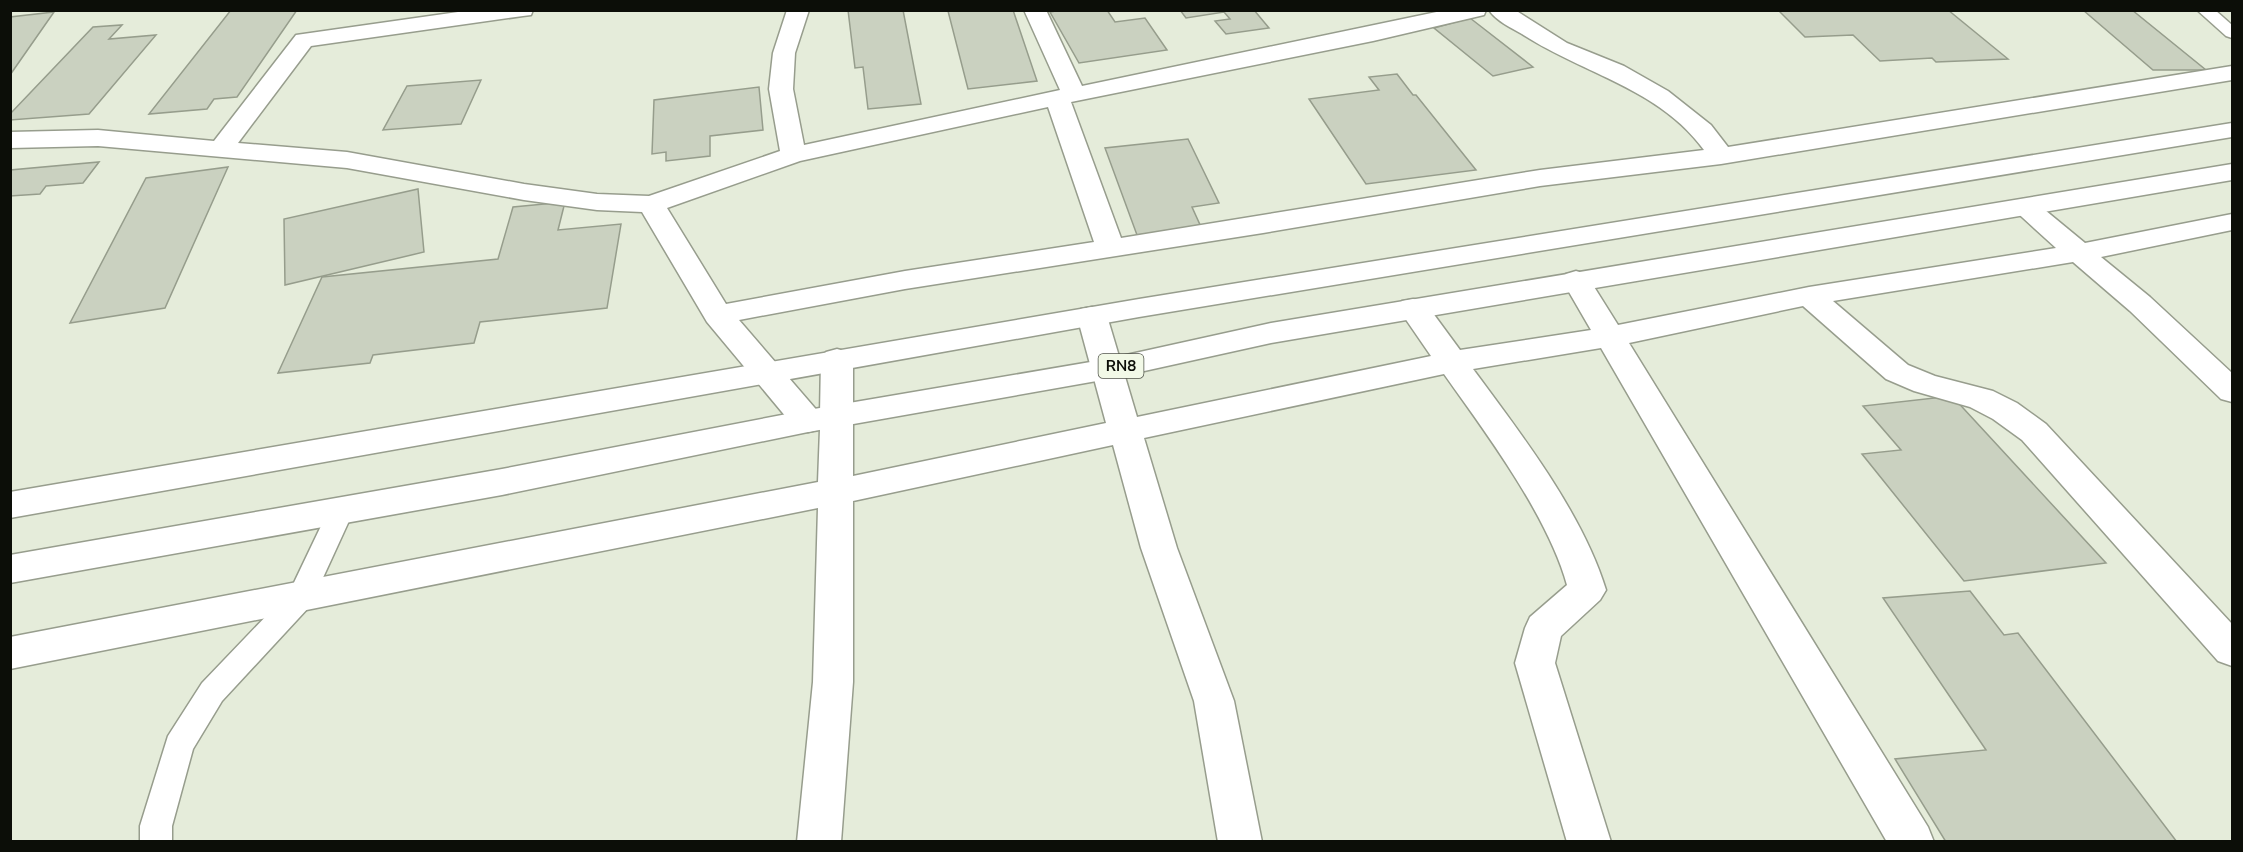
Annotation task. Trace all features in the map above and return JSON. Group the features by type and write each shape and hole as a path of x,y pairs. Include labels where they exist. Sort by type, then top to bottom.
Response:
{"main road":[{"path":"221,148 309,30 523,10"},
{"path":"793,155 781,89 784,53 798,10"},
{"path":"1035,10 1066,97 1110,248"},
{"path":"10,140 98,138 347,160 524,192 597,202 651,204 793,155 938,122 1066,97 1366,26 1476,10"},
{"path":"1499,10 1559,48 1616,71 1660,96 1702,130 1721,156"},
{"path":"718,315 905,280 1540,178 1721,156 2232,73"},
{"path":"10,505 837,359 2232,130"},
{"name":"RN8","path":"10,569 513,479 823,419 1108,369 1271,333 1576,280 2232,172"},
{"path":"651,204 718,315 766,372 823,419"},
{"path":"2024,207 2140,304 2232,391"},
{"path":"10,653 835,492 1451,362 1610,337 1809,296 2079,252 2232,222"},
{"path":"1576,280 1912,842"},
{"path":"1809,296 1897,372 1913,381 1974,396 2002,409 2034,432 2232,650"},
{"path":"1413,309 1514,450 1560,523 1580,562 1587,590 1544,628 1535,663 1589,842"},
{"path":"1092,316 1159,548 1214,701 1240,842"},
{"path":"819,842 833,682 835,492 823,419 837,359"}],"lane":[{"path":"2205,10 2232,33"},
{"path":"156,842 156,826 179,746 212,692 300,598 341,510"}],"building":[{"path":"231,10 297,10 237,97 214,99 207,109 149,114"},
{"path":"848,10 903,10 921,104 868,109 863,67 855,68"},
{"path":"1013,10 1037,81 968,89 948,11"},
{"path":"1107,10 1115,22 1145,18 1167,50 1079,63 1050,12"},
{"path":"1180,10 1254,10 1269,28 1226,34 1215,21 1230,19 1224,12 1186,18"},
{"path":"1778,10 1948,10 2008,59 1936,62 1932,58 1880,61 1853,35 1805,37"},
{"path":"2083,10 2132,10 2206,70 2153,70"},
{"path":"54,12 10,75 10,17"},
{"path":"1470,18 1533,67 1493,76 1434,28"},
{"path":"122,25 109,39 156,35 89,114 10,120 10,114 93,27"},
{"path":"1397,74 1476,170 1366,184 1309,99 1379,90 1369,77"},
{"path":"481,80 461,124 383,130 407,86"},
{"path":"759,87 763,130 710,136 710,156 666,161 666,152 652,154 654,100"},
{"path":"1188,139 1219,203 1192,207 1201,227 1137,235 1105,148"},
{"path":"99,162 83,183 46,186 40,194 10,196 10,170"},
{"path":"228,167 165,308 70,323 146,178"},
{"path":"418,189 424,252 285,285 284,219"},
{"path":"565,202 558,230 621,224 607,308 480,322 474,343 373,355 370,363 278,373 322,277 498,259 513,207"},
{"path":"1952,396 2106,563 1964,581 1862,454 1901,450 1863,406"},
{"path":"1970,591 2004,635 2018,633 2177,842 1946,842 1895,759 1986,750 1883,598"}]}
